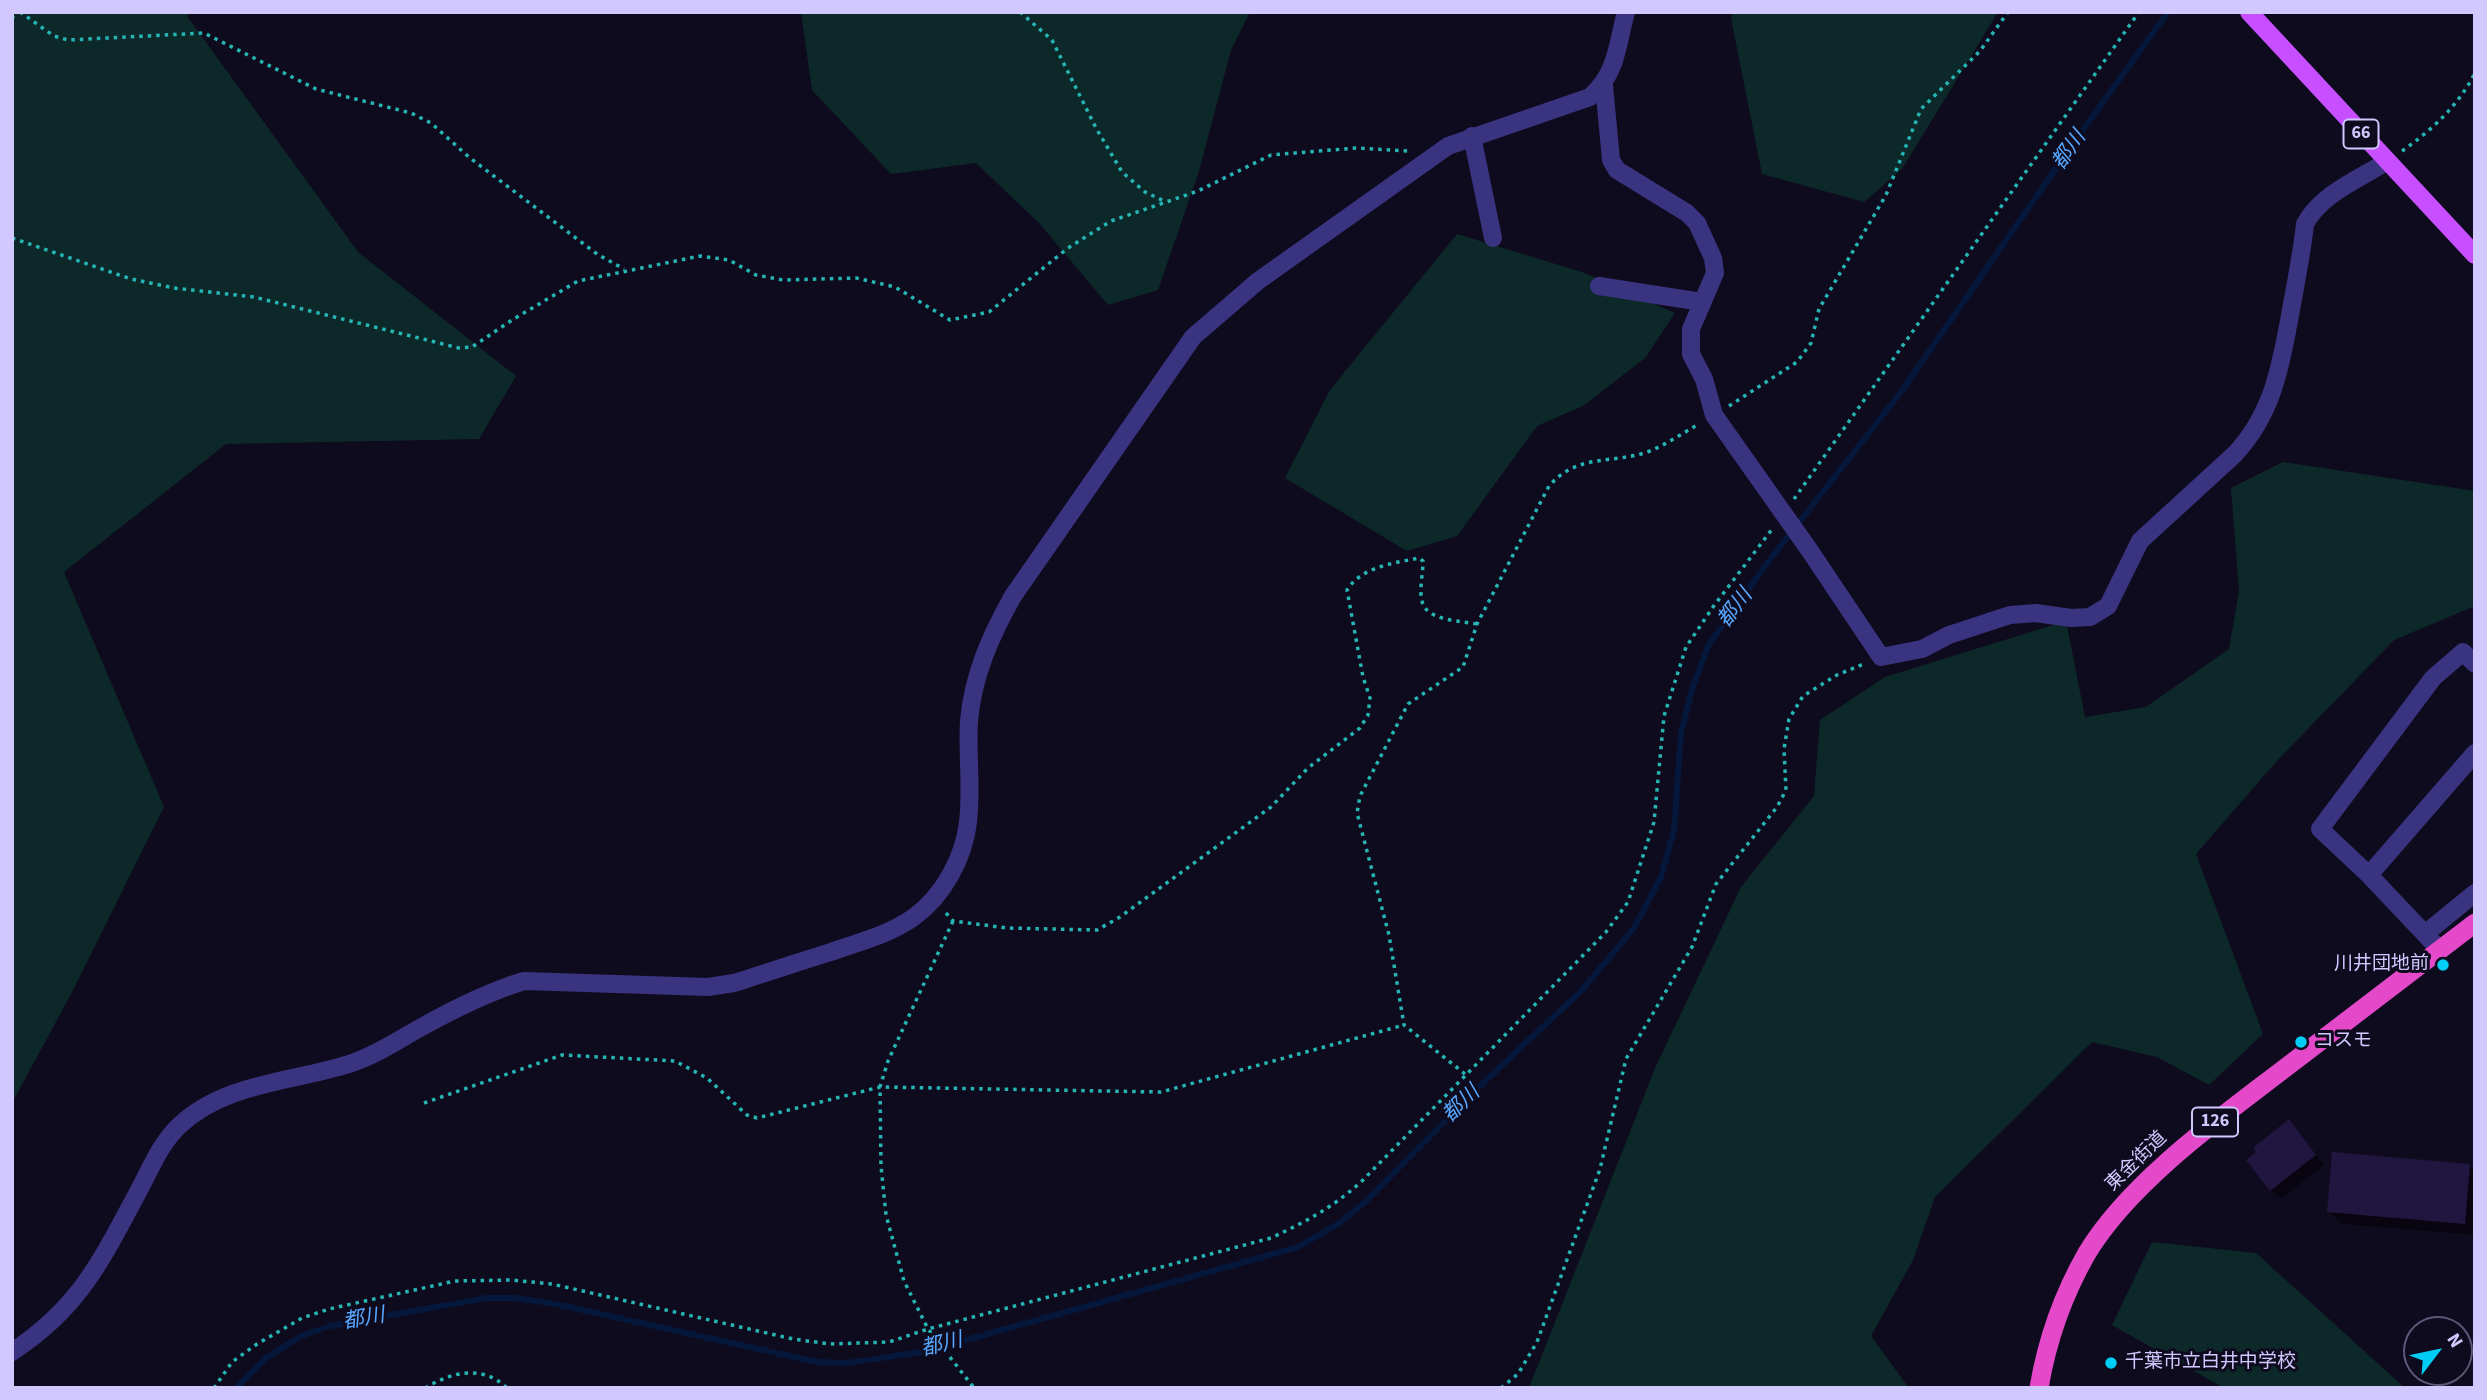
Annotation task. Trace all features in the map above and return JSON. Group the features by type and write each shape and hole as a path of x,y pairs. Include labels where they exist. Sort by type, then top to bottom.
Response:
{"highway":[{"name":"東金街道","path":"2039,1388 2054,1326 2067,1291 2088,1252 2113,1218 2202,1132 2475,923"}],"main road":[{"name":"66","path":"2249,12 2475,255"}],"street":[{"path":"12,1352 47,1327 72,1302 94,1273 163,1147 179,1126 228,1094 354,1062 498,989 524,981 708,986 734,983 883,935 912,919 934,901 959,855 968,823 969,719 981,663 992,632 1013,596 1193,337 1258,281 1448,146 1590,97 1604,85 1613,66 1626,12"},
{"path":"1604,85 1611,160 1617,170 1687,213 1697,223 1713,258 1715,273 1691,329 1691,354 1704,380 1714,415 1881,657 1922,649 1949,635 2010,615 2036,613 2081,618 2091,617 2108,606 2140,541 2235,454 2261,420 2279,377 2305,224 2311,214 2321,202 2386,162"},
{"path":"1472,136 1493,238"},
{"path":"1599,286 1702,302"},
{"path":"2440,950 2369,874 2320,829 2433,678 2463,652 2475,664"},
{"path":"2369,874 2475,753"},
{"path":"2426,933 2475,893"}],"path":[{"path":"12,19 17,12 54,36 68,40 204,33 316,89 411,113 431,123 470,158 597,254 625,270"},
{"path":"1020,12 1052,40 1096,128 1122,172 1145,192 1166,202"},
{"path":"1465,1074 1404,1025 1389,935 1357,813 1360,796 1408,704 1463,667 1477,624 1549,486 1559,474 1575,466 1650,451 1714,415 1797,362 1811,343 1818,309 1886,195 1921,109 1980,51 2008,12"},
{"path":"214,1388 232,1362 302,1318 329,1309 455,1281 511,1280 552,1284 793,1339 830,1344 888,1342 1272,1238 1335,1205 1360,1183 1606,932 1628,902 1654,822 1664,716 1686,647 2139,12"},
{"path":"2386,162 2429,132 2465,93 2475,73"},
{"path":"12,238 131,279 174,288 254,297 459,348 472,347 578,281 700,256 729,260 756,275 783,280 856,278 895,287 950,320 989,312 1068,248 1111,221 1198,191 1271,156 1356,148 1413,152 1427,160"},
{"path":"974,1388 928,1329 904,1281 886,1215 881,1166 880,1087 888,1061 953,921 1007,928 1097,930 1120,917 1272,807 1308,768 1360,727 1367,715 1370,698 1363,677 1347,590 1352,582 1381,566 1419,558 1423,561 1422,601 1426,609 1434,616 1477,624"},
{"path":"1501,1388 1518,1374 1537,1342 1600,1169 1626,1059 1692,947 1716,884 1777,807 1786,790 1784,749 1788,719 1803,696 1838,675 1881,657"},
{"path":"424,1103 562,1055 675,1061 707,1078 747,1115 757,1118 880,1087 1161,1092 1404,1025"},
{"path":"425,1388 448,1375 470,1371 497,1378 507,1388"}],"green space":[{"path":"12,12 190,12 187,16 358,252 516,376 479,439 226,444 64,572 164,807 71,994 12,1103"},
{"path":"801,12 1250,12 1231,50 1199,171 1158,290 1108,305 1039,223 976,163 891,174 812,90"},
{"path":"1733,12 1998,12 1902,169 1864,202 1762,174 1731,18"},
{"path":"1457,234 1582,272 1675,313 1645,358 1583,406 1537,426 1457,536 1407,551 1285,478 1330,390"},
{"path":"2283,462 2475,491 2475,606 2394,640 2275,763 2196,854 2263,1034 2209,1085 2157,1057 2092,1042 1935,1197 1913,1260 1871,1336 1909,1388 1529,1388 1656,1066 1741,887 1814,796 1820,720 1885,677 2066,621 2085,717 2146,707 2229,649 2239,591 2231,488"},
{"path":"2152,1242 2256,1253 2405,1388 2224,1388 2112,1325"}],"building":[{"path":"2289,1119 2316,1155 2270,1191 2246,1160 2256,1152 2253,1148"},
{"path":"2332,1152 2470,1164 2465,1224 2327,1212"}],"waterway":[{"name":"都川","path":"236,1388 266,1358 301,1336 330,1326 486,1298 514,1298 551,1303 817,1362 848,1363 927,1351 1298,1247 1338,1224 1363,1204 1481,1085 1580,992 1634,928 1661,877 1674,830 1681,733 1693,686 1708,646 1768,562 1901,392 2168,12"}],"place":[{"name":"川井団地前","path":"2443,965"},
{"name":"コスモ","path":"2301,1042"},
{"name":"千葉市立白井中学校","path":"2111,1363"}]}
